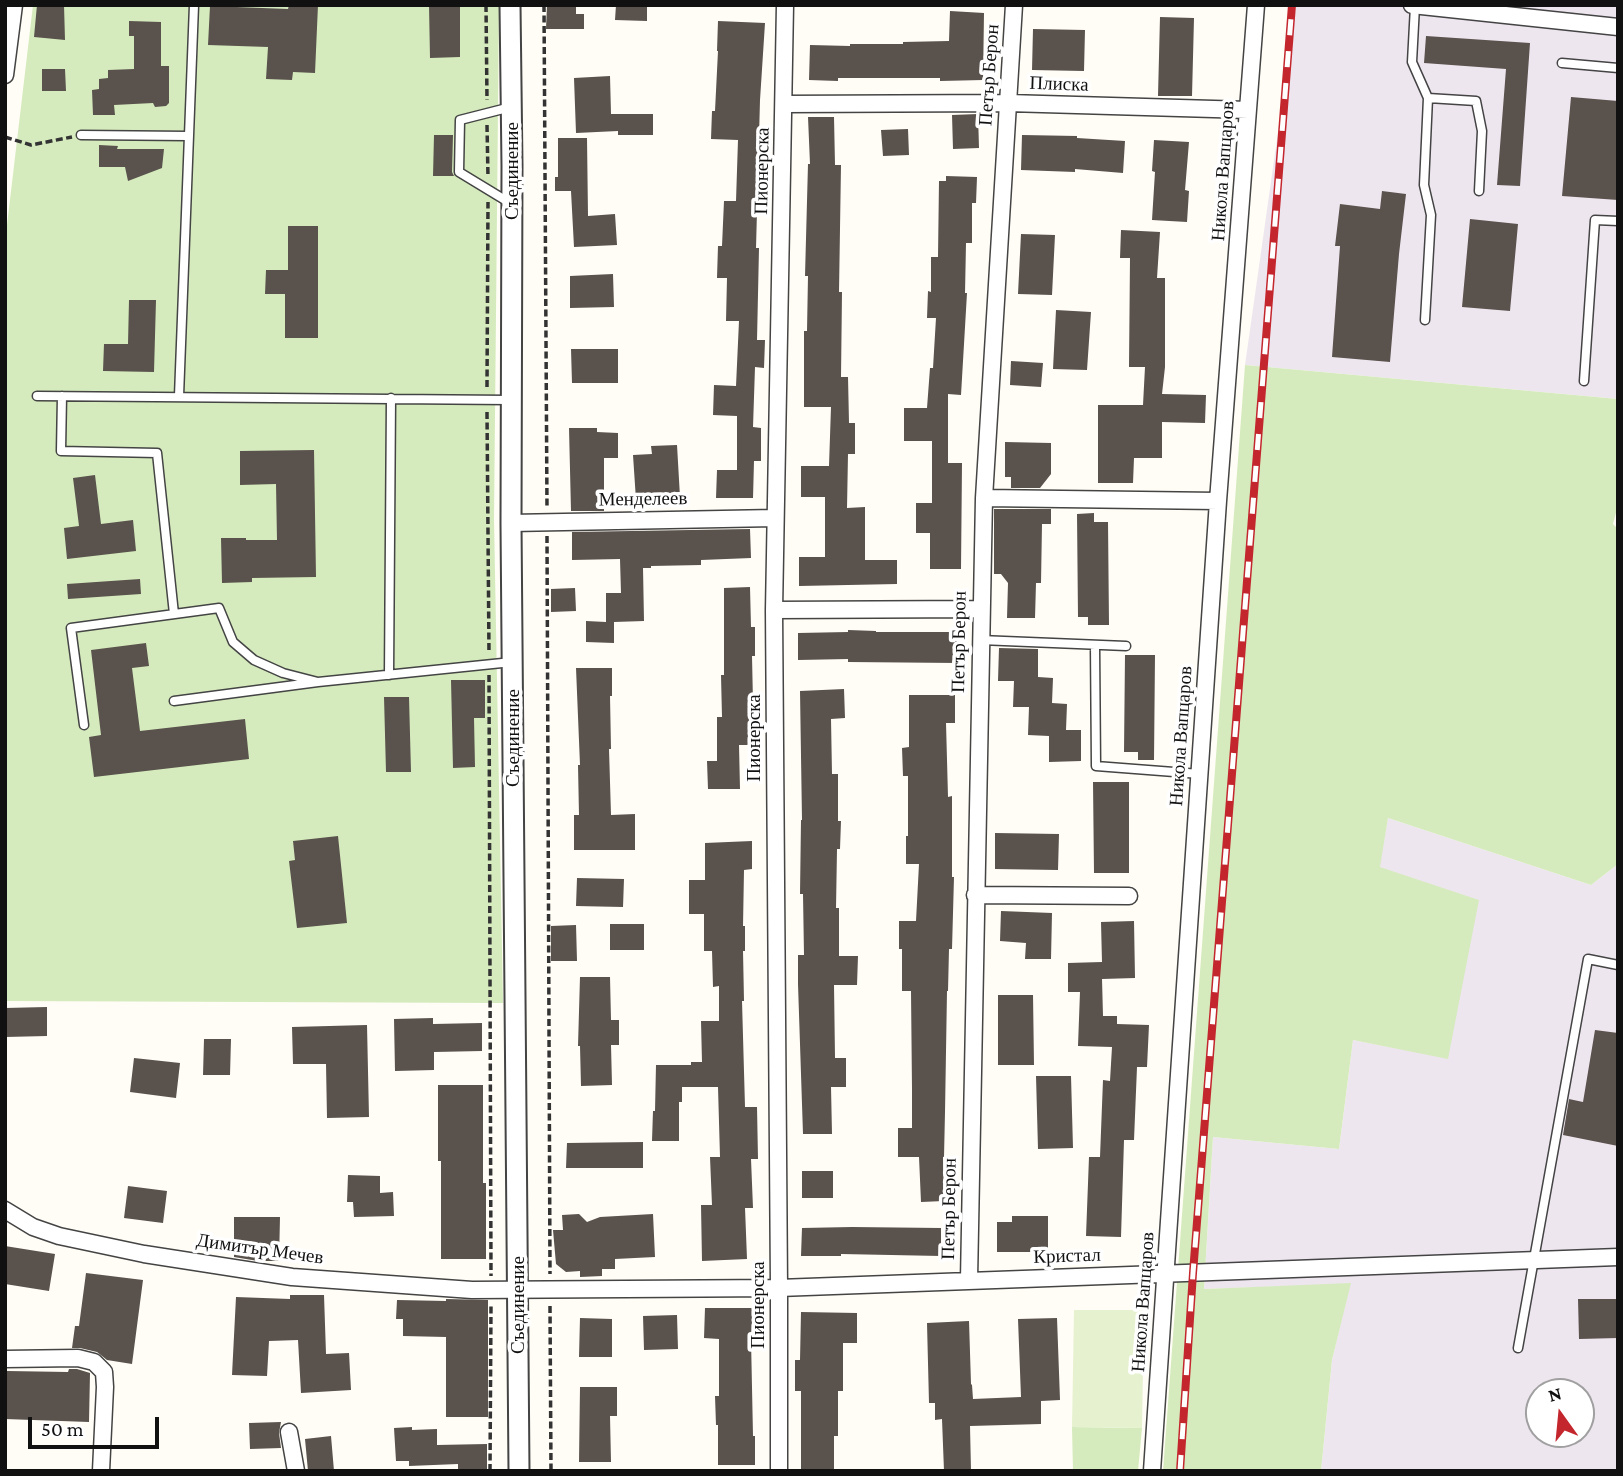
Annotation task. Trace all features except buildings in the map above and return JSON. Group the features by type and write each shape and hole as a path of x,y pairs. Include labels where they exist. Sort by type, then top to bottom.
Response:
{"street":[{"path":"5,74 15,5"},
{"name":"Съединение","path":"510,5 511,523 519,1471"},
{"name":"Пионерска","path":"779,1471 774,610 785,5"},
{"name":"Петър Берон","path":"969,1280 984,498 1014,5"},
{"name":"Никола Вапцаров","path":"1152,1471 1218,501 1256,5"},
{"path":"1414,5 1618,27"},
{"name":"Плиска","path":"784,104 1008,103 1248,110"},
{"path":"984,498 1218,501"},
{"name":"Менделеев","path":"511,523 775,518"},
{"path":"774,610 981,609"},
{"path":"975,895 1129,896"},
{"name":"Димитър Мечев","path":"5,1210 33,1227 59,1236 144,1254 292,1277 518,1291"},
{"name":"Кристал","path":"518,1291 779,1288 1618,1257"},
{"path":"5,1359 78,1359 94,1362 104,1372 101,1471"},
{"path":"289,1432 296,1471"}],"lane":[{"path":"179,396 194,5"},
{"path":"1414,5 1412,62 1428,97 1423,184 1431,215 1425,320"},
{"path":"1562,63 1618,68"},
{"path":"1428,97 1476,101 1482,131 1479,191"},
{"path":"511,107 460,120 458,172 512,204"},
{"path":"81,135 188,136"},
{"path":"1584,380 1595,220 1618,221"},
{"path":"37,396 511,400"},
{"path":"62,396 61,451 158,453 174,614"},
{"path":"389,675 391,398"},
{"path":"84,725 71,628 219,608 233,642 254,660 283,673 318,682"},
{"path":"980,640 1126,646"},
{"path":"1095,645 1096,766 1199,774"},
{"path":"174,701 318,682 512,662"},
{"path":"1518,1348 1588,959 1618,965"}],"path":[{"path":"486,5 490,1471"},
{"path":"544,5 551,1471"},
{"path":"5,137 31,145 81,135"}],"shaded area":[{"path":"1296,5 1618,5 1618,399 1245,365"},
{"path":"1388,818 1591,885 1618,864 1618,1471 1321,1471 1332,1360 1350,1284 1204,1289 1213,1137 1339,1149 1353,1040 1448,1058 1379,867"}],"green space":[{"path":"33,5 499,5 494,519 503,1003 5,1001 5,242"},
{"path":"1245,365 1618,399 1618,505 1613,524 1618,529 1618,864 1591,885 1388,818 1380,867 1479,900 1448,1059 1353,1040 1339,1149 1213,1137 1204,1289 1351,1283 1332,1360 1321,1471 1163,1471"},
{"path":"1074,1310 1144,1310 1142,1428 1072,1427"},
{"path":"1072,1427 1142,1428 1138,1471 1073,1471"}],"railway":[{"path":"1180,1471 1193,1273 1292,5"}]}
